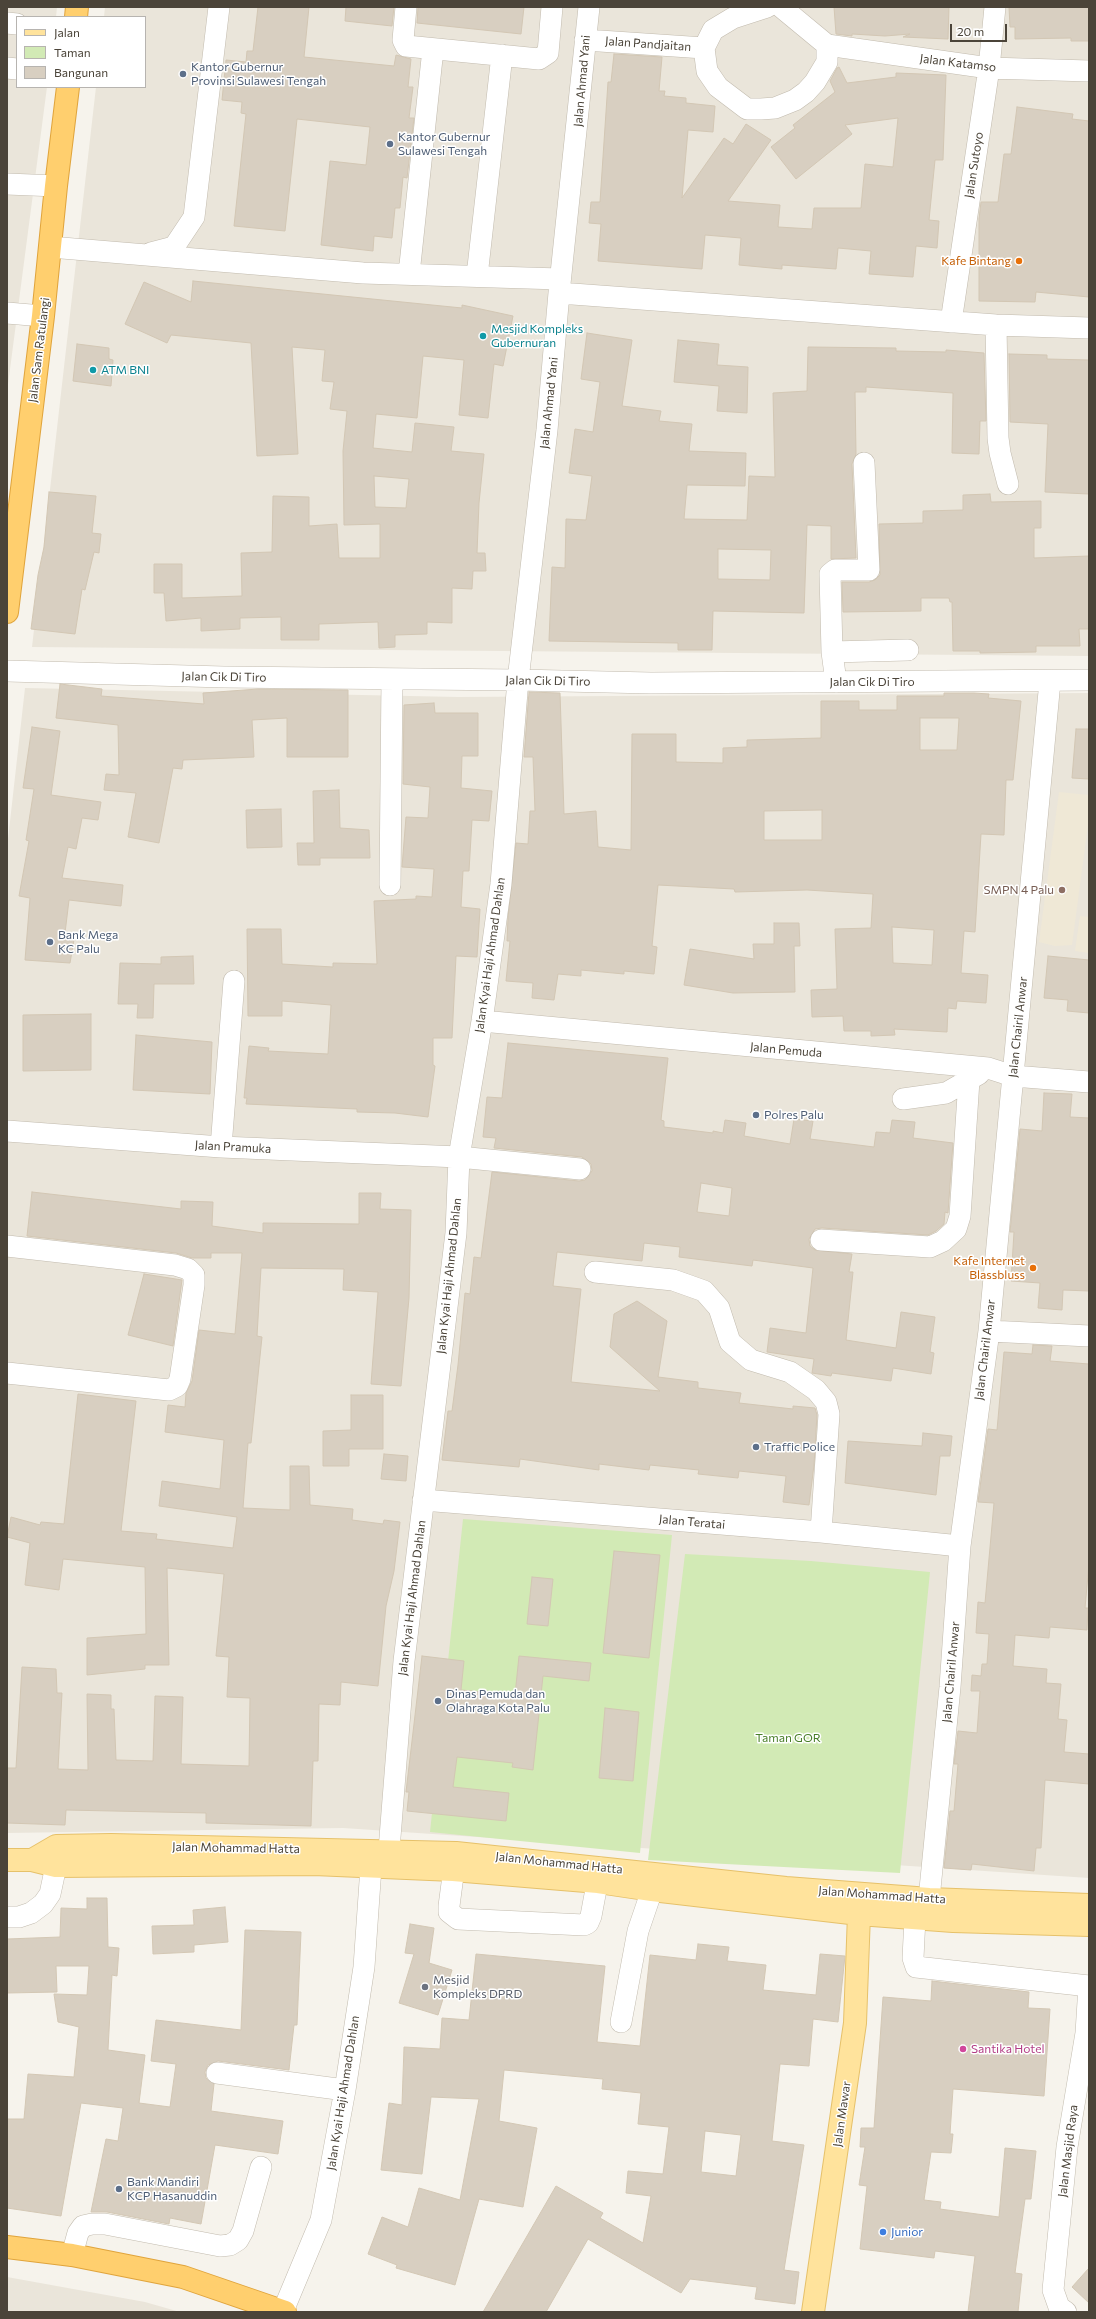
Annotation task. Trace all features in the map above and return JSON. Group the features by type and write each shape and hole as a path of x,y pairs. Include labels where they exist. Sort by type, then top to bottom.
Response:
{"highway":[{"name":"Jalan Sam Ratulangi","path":"7,612 43,316 68,88"},
{"path":"7,2247 72,2255 183,2277 284,2312"}],"main road":[{"name":"Jalan Mohammad Hatta","path":"7,1860 32,1860 111,1845 389,1850 454,1861 655,1881 859,1914 953,1921 1089,1925"},
{"name":"Jalan Mohammad Hatta","path":"56,1856 371,1867 454,1861"},
{"name":"Jalan Mohammad Hatta","path":"655,1881 778,1887 929,1899 1089,1905"},
{"name":"Jalan Mawar","path":"813,2312 855,2023 859,1914"}],"street":[{"path":"141,255 174,247 194,217 219,7"},
{"path":"406,7 403,40 406,46 539,59 548,53 552,7"},
{"name":"Jalan Ahmad Yani","path":"518,680 547,430 587,7"},
{"name":"Jalan Pandjaitan","path":"585,40 704,48 713,30 733,18 767,7"},
{"path":"704,48 707,71 718,87 747,109 775,108 795,100 806,92 815,82 827,62 827,45 781,7"},
{"name":"Jalan Sutoyo","path":"951,322 989,68 994,7"},
{"name":"Jalan Katamso","path":"827,45 989,68 1089,71"},
{"path":"409,274 433,49"},
{"path":"478,276 502,55"},
{"path":"7,184 56,186"},
{"path":"50,247 363,273 478,276 560,286 951,322 1089,328"},
{"path":"7,313 43,316"},
{"path":"996,325 998,438 1000,453 1008,484"},
{"path":"836,682 832,652 830,574 835,570 868,570 864,463"},
{"path":"832,652 908,650"},
{"name":"Jalan Cik Di Tiro","path":"7,671 224,677 518,680 651,684 1089,680"},
{"path":"390,885 392,679"},
{"name":"Jalan Kyai Haji Ahmad Dahlan","path":"389,1850 404,1661 456,1233 459,1157 482,1021 501,884 518,680"},
{"name":"Jalan Chairil Anwar","path":"929,1899 950,1687 960,1546 989,1331 1050,681"},
{"path":"221,1147 234,981"},
{"name":"Jalan Pemuda","path":"482,1021 988,1068 1013,1076 1089,1082"},
{"path":"903,1099 946,1093 988,1068"},
{"path":"821,1240 930,1247 943,1242 956,1229 960,1216 969,1080"},
{"name":"Jalan Pramuka","path":"7,1131 221,1147 459,1157 580,1169"},
{"path":"7,1246 175,1265 188,1269 194,1275 180,1379 177,1386 169,1390 7,1373"},
{"path":"595,1272 673,1280 704,1291 719,1308 730,1342 751,1360 790,1372 821,1396 826,1402 829,1414 821,1532"},
{"path":"989,1331 1089,1336"},
{"name":"Jalan Teratai","path":"423,1500 821,1532 960,1546"},
{"path":"7,1917 19,1917 31,1913 43,1904 50,1894 56,1856"},
{"path":"454,1861 449,1912 453,1916 465,1919 584,1925 588,1923 591,1916 599,1875"},
{"name":"Jalan Kyai Haji Ahmad Dahlan","path":"284,2312 322,2220 345,2090 364,1966 371,1867"},
{"path":"621,2022 642,1915 655,1881"},
{"path":"915,1918 913,1958 916,1967 1089,1986"},
{"name":"Jalan Masjid Raya","path":"1066,2312 1059,2307 1053,2290 1067,2147 1087,2033 1089,1986"},
{"path":"217,2073 345,2090"},
{"path":"72,2255 78,2233 83,2226 92,2224 220,2246 230,2245 238,2240 243,2231 261,2167"}],"shaded area":[{"path":"7,7 57,7 56,16 16,16 16,88 47,88 7,392"},
{"path":"105,7 1089,7 1089,656 32,647 96,88 146,88 146,16 104,16"},
{"path":"25,688 458,697 1089,693 1089,1878 343,1828 7,1833 7,848"},
{"name":"SMPN 4 Palu","path":"1059,792 1089,795 1089,817 1072,945 1055,946 1039,942"},
{"name":"SMPN 4 Palu","path":"1080,916 1089,917 1089,953 1075,951"},
{"path":"7,2277 145,2302 180,2312 7,2312"}],"green space":[{"path":"463,1519 672,1535 640,1853 430,1832"},
{"name":"Taman GOR","path":"685,1554 811,1561 930,1572 900,1873 648,1860"}],"building":[{"path":"258,7 309,7 304,57 394,66 396,55 411,59 408,87 413,87 409,118 414,118 407,178 403,177 400,208 395,208 392,238 374,236 373,251 321,245 330,161 366,165 370,127 297,119 285,231 234,226 246,114 241,113 242,102 222,100 226,60 246,62 247,51 253,51"},
{"path":"346,7 394,7 392,26 345,21"},
{"path":"418,7 524,7 521,34 417,23"},
{"path":"834,7 949,7 948,39 903,37 910,34 885,36 852,34 852,36 836,34"},
{"path":"1009,7 1089,7 1089,41 1071,41 1071,38 1015,39 1015,27 1010,27"},
{"path":"614,54 662,57 659,91 665,91 664,96 686,98 686,103 715,106 713,132 688,130 682,198 724,138 733,144 746,124 771,140 728,201 780,205 778,227 812,229 814,208 861,208 865,164 893,167 898,118 845,125 852,134 796,179 771,147 795,128 793,125 835,92 830,81 837,68 839,67 847,83 896,77 896,73 946,75 943,160 935,160 929,220 939,221 937,248 916,246 913,277 869,274 871,251 838,248 836,269 782,265 782,269 739,265 741,238 705,235 702,269 598,261 601,224 589,223 591,202 600,202 608,82 611,82"},
{"path":"1017,107 1073,114 1072,119 1089,121 1089,297 1036,292 1035,302 979,301 979,219 981,202 998,202 1004,154 1011,154"},
{"path":"193,281 462,308 462,305 513,316 503,366 494,364 488,418 459,415 464,360 423,356 417,418 376,414 373,448 412,452 415,423 454,427 451,451 484,454 479,503 477,553 485,553 486,571 473,571 472,589 452,588 452,623 427,622 427,634 395,635 395,647 379,648 378,622 319,624 319,640 281,640 281,617 240,618 240,629 201,631 201,618 166,621 164,593 154,593 154,564 182,564 182,598 242,596 241,553 272,552 273,496 309,497 309,526 337,524 339,558 380,558 380,524 344,525 343,451 347,411 330,409 334,382 322,381 325,350 292,347 298,454 257,456 251,343 171,335 167,343 125,324 144,282 191,302","holes":["374,476 409,479 406,508 375,507"]},
{"path":"587,333 632,340 622,406 661,411 659,421 692,424 689,451 746,453 745,486 687,485 684,519 747,520 749,476 775,477 773,393 807,391 808,347 896,348 896,351 946,352 946,350 984,353 986,421 980,421 979,454 952,453 953,393 866,387 866,392 855,392 856,454 852,464 856,558 831,559 831,526 807,525 804,613 713,611 712,650 678,650 678,643 549,641 552,567 565,568 566,519 586,520 592,476 569,473 575,429 593,432 600,382 581,379","holes":["718,549 771,550 770,580 718,579"]},
{"path":"678,340 719,344 717,365 748,367 747,413 717,411 719,386 674,382"},
{"name":"ATM BNI","path":"77,344 109,348 109,359 113,360 111,386 73,381"},
{"path":"1009,354 1047,355 1047,359 1089,360 1089,494 1045,492 1048,424 1010,422"},
{"path":"49,492 96,496 92,533 101,534 99,553 94,552 85,590 82,589 75,634 31,629 38,575 44,547"},
{"path":"990,494 991,502 1041,501 1041,528 1034,528 1034,558 1089,556 1089,629 1079,629 1080,646 1036,646 1036,652 980,653 980,651 953,651 952,602 950,602 949,598 921,598 921,611 843,612 842,582 869,582 875,580 880,575 879,524 923,523 923,511 963,510 963,495"},
{"path":"60,684 102,689 101,696 204,704 203,693 258,689 348,690 348,757 287,757 287,718 252,720 254,757 183,760 182,769 173,768 159,843 128,837 136,793 104,790 106,774 119,775 118,725 56,718"},
{"path":"529,692 560,693 564,814 596,811 598,847 631,850 632,734 676,734 676,762 723,763 723,748 747,747 747,740 821,738 821,701 859,701 859,710 897,710 897,696 944,696 944,693 974,693 989,694 988,698 1021,701 1013,780 1006,780 1004,835 981,834 975,932 964,931 961,973 988,975 986,1003 957,1001 956,1009 948,1008 947,1032 894,1029 895,1035 871,1036 871,1031 844,1031 843,1016 812,1017 811,990 837,989 835,929 871,928 873,894 807,890 735,892 734,889 658,885 652,946 657,947 654,974 624,971 624,974 581,970 581,976 558,974 554,1000 532,998 533,983 506,981 510,941 507,941 508,918 516,843 528,844 530,811 535,811 533,757 524,757","holes":["920,718 959,718 957,750 920,750","822,810 822,840 764,840 764,811","892,927 934,930 932,965 893,963"]},
{"path":"434,703 435,713 478,713 478,756 462,756 461,788 492,791 489,821 472,820 469,871 463,871 461,907 480,909 477,957 456,956 452,1038 433,1038 433,1065 435,1066 428,1117 395,1113 357,1112 357,1109 246,1104 247,1098 244,1098 249,1046 269,1048 268,1051 328,1054 331,1005 282,1001 282,1016 248,1016 247,929 281,929 282,964 333,967 333,963 377,964 374,901 416,899 416,896 432,897 434,869 402,867 406,817 428,818 430,787 403,784 404,705"},
{"path":"32,727 60,731 51,795 101,802 98,820 82,818 76,849 68,847 62,878 123,885 121,906 69,900 65,933 75,934 70,963 25,960 30,898 19,896 29,841 26,840 34,789 23,788"},
{"path":"1076,729 1089,729 1089,779 1072,778"},
{"path":"339,790 340,828 369,830 370,858 320,858 320,865 298,865 297,843 314,843 313,791"},
{"path":"281,809 282,847 247,848 246,810"},
{"path":"774,923 799,923 800,946 794,946 795,992 733,993 684,985 690,949 754,959 753,944 774,944"},
{"path":"193,956 194,984 154,984 153,1018 137,1018 138,1004 118,1004 120,963 161,964 161,957"},
{"path":"1048,956 1089,960 1089,1013 1067,1011 1068,1000 1044,998"},
{"path":"91,1014 91,1070 23,1071 23,1015"},
{"path":"136,1035 212,1042 210,1094 133,1090"},
{"path":"508,1043 668,1058 661,1120 664,1121 664,1127 723,1133 725,1120 746,1123 744,1136 790,1144 794,1119 813,1121 810,1139 874,1147 876,1132 890,1133 892,1120 915,1122 913,1138 953,1143 948,1213 945,1212 944,1224 936,1231 928,1235 822,1228 815,1229 809,1239 810,1246 815,1250 852,1254 849,1272 853,1272 846,1340 896,1348 901,1312 935,1317 930,1352 934,1353 931,1374 893,1368 891,1381 832,1373 831,1376 812,1373 814,1359 767,1352 770,1328 806,1333 813,1268 753,1260 752,1266 679,1257 680,1247 644,1243 642,1261 557,1252 553,1286 581,1289 571,1382 660,1391 610,1347 614,1314 637,1301 667,1321 658,1377 698,1382 698,1388 741,1393 739,1403 793,1409 793,1406 815,1408 817,1415 814,1465 809,1505 783,1502 786,1476 739,1471 738,1478 698,1474 699,1470 650,1465 649,1470 599,1464 599,1470 520,1459 519,1467 442,1460 448,1411 452,1411 465,1293 470,1294 474,1257 481,1258 492,1172 579,1181 585,1180 592,1171 591,1164 582,1157 494,1148 496,1138 483,1137 487,1097 502,1098","holes":["701,1183 732,1188 729,1216 697,1212"]},
{"path":"1044,1093 1072,1094 1070,1117 1089,1118 1089,1291 1063,1290 1062,1310 1038,1308 1040,1283 1011,1281 1014,1232 1010,1232 1020,1129 1042,1131"},
{"path":"32,1192 181,1209 181,1201 213,1202 212,1226 263,1233 263,1223 359,1224 359,1193 381,1193 380,1209 411,1210 409,1298 401,1386 371,1384 378,1292 343,1290 344,1269 261,1268 257,1336 262,1337 251,1443 248,1443 243,1508 290,1510 290,1466 309,1466 310,1505 353,1509 352,1520 383,1524 384,1520 400,1522 394,1571 386,1606 378,1686 341,1682 340,1705 319,1704 318,1761 313,1761 311,1826 206,1823 206,1813 66,1810 65,1825 7,1823 7,1768 16,1768 22,1667 56,1669 57,1693 62,1693 58,1769 88,1770 87,1694 111,1695 111,1709 114,1709 116,1760 153,1761 155,1696 183,1697 181,1764 249,1766 250,1698 227,1697 229,1657 216,1656 224,1574 167,1568 169,1665 145,1665 145,1669 87,1675 87,1638 146,1634 145,1567 63,1559 59,1590 25,1585 30,1543 7,1537 11,1517 40,1525 41,1522 64,1524 78,1394 136,1401 121,1531 157,1534 156,1539 233,1548 237,1517 159,1506 162,1481 220,1489 224,1440 165,1432 168,1405 185,1407 186,1393 192,1381 199,1330 235,1334 242,1253 211,1253 211,1258 192,1258 176,1253 27,1236"},
{"path":"144,1274 182,1280 173,1346 128,1335"},
{"path":"1033,1345 1052,1346 1050,1361 1089,1364 1089,1564 1085,1608 1088,1608 1087,1630 1050,1627 1049,1638 1015,1635 1013,1666 1047,1669 1046,1683 1061,1684 1058,1719 1067,1720 1064,1752 1089,1754 1089,1784 1045,1780 1041,1848 1036,1848 1034,1871 972,1864 971,1870 944,1868 950,1811 954,1811 958,1764 954,1764 958,1731 977,1733 980,1691 971,1691 972,1675 981,1676 982,1664 987,1664 989,1634 976,1633 978,1602 985,1603 994,1503 978,1502 988,1429 997,1430 1004,1352 1032,1354"},
{"path":"351,1395 383,1395 383,1449 349,1449 349,1466 323,1466 323,1431 351,1430"},
{"path":"923,1433 952,1436 950,1456 940,1456 936,1495 845,1483 848,1441 922,1446"},
{"path":"384,1454 408,1456 406,1481 381,1479"},
{"path":"614,1551 660,1555 649,1658 603,1653"},
{"path":"532,1577 553,1579 548,1626 527,1624"},
{"path":"422,1656 464,1661 461,1690 515,1695 519,1656 591,1663 589,1681 543,1676 533,1770 512,1767 513,1763 457,1757 453,1787 509,1793 506,1821 407,1811 409,1792 406,1792"},
{"path":"605,1708 639,1712 633,1781 599,1778"},
{"path":"87,1898 107,1898 108,1947 119,1948 117,1976 112,1975 108,2050 145,2055 139,2103 170,2107 176,2064 151,2061 156,2020 241,2030 245,1930 301,1932 297,2025 294,2025 289,2070 218,2061 208,2065 205,2072 206,2078 214,2084 211,2111 283,2121 278,2154 215,2145 201,2224 170,2218 169,2224 107,2212 91,2212 106,2139 118,2141 123,2108 81,2103 61,2216 7,2208 7,2119 24,2119 28,2074 74,2077 79,2027 58,2022 54,1994 87,1995 89,1966 56,1966 57,1992 7,1993 7,1939 60,1937 61,1908 87,1909"},
{"path":"225,1907 228,1942 194,1945 194,1952 153,1954 152,1926 194,1925 193,1910"},
{"name":"Mesjid Kompleks DPRD","path":"410,1924 434,1928 429,1963 452,1970 438,2015 399,2003 414,1954 405,1953"},
{"path":"698,1944 729,1947 727,1961 766,1965 763,1990 816,1995 820,1954 845,1956 838,2022 813,2019 809,2066 780,2064 772,2141 804,2145 784,2270 799,2272 795,2304 755,2299 757,2287 690,2279 681,2293 588,2239 546,2312 483,2312 556,2186 603,2213 600,2218 643,2243 651,2196 626,2193 628,2171 663,2174 669,2127 638,2124 641,2093 602,2089 603,2079 504,2070 499,2121 537,2128 523,2207 479,2199 455,2285 396,2268 397,2265 368,2254 382,2217 408,2227 419,2188 460,2200 479,2099 431,2097 422,2174 381,2170 389,2103 402,2105 404,2047 440,2049 442,2018 469,2020 476,1954 605,1966 597,2042 640,2046 650,1955 696,1960","holes":["705,2131 741,2135 736,2176 701,2172"]},
{"path":"932,1981 1029,1992 1028,2008 1050,2009 1044,2096 953,2089 950,2134 953,2134 951,2153 931,2152 924,2200 941,2202 940,2209 999,2217 1005,2148 1036,2151 1031,2199 1025,2199 1015,2273 1022,2274 1018,2312 968,2312 975,2256 935,2251 934,2258 860,2249 867,2186 859,2185 865,2147 860,2147 861,2128 874,2128 883,1997 931,2001"},
{"path":"1089,2268 1089,2303 1072,2287"}],"place":[{"name":"Kantor Gubernur Provinsi Sulawesi Tengah","path":"183,74"},
{"name":"Kantor Gubernur Sulawesi Tengah","path":"390,144"},
{"name":"Kafe Bintang","path":"1019,261"},
{"name":"Mesjid Kompleks Gubernuran","path":"483,336"},
{"name":"ATM BNI","path":"93,370"},
{"name":"SMPN 4 Palu","path":"1062,890"},
{"name":"Bank Mega KC Palu","path":"50,942"},
{"name":"Polres Palu","path":"756,1115"},
{"name":"Kafe Internet Blassbluss","path":"1033,1268"},
{"name":"Traffic Police","path":"756,1447"},
{"name":"Dinas Pemuda dan Olahraga Kota Palu","path":"438,1701"},
{"name":"Mesjid Kompleks DPRD","path":"425,1987"},
{"name":"Santika Hotel","path":"963,2049"},
{"name":"Bank Mandiri KCP Hasanuddin","path":"119,2189"},
{"name":"Junior","path":"883,2232"}]}
